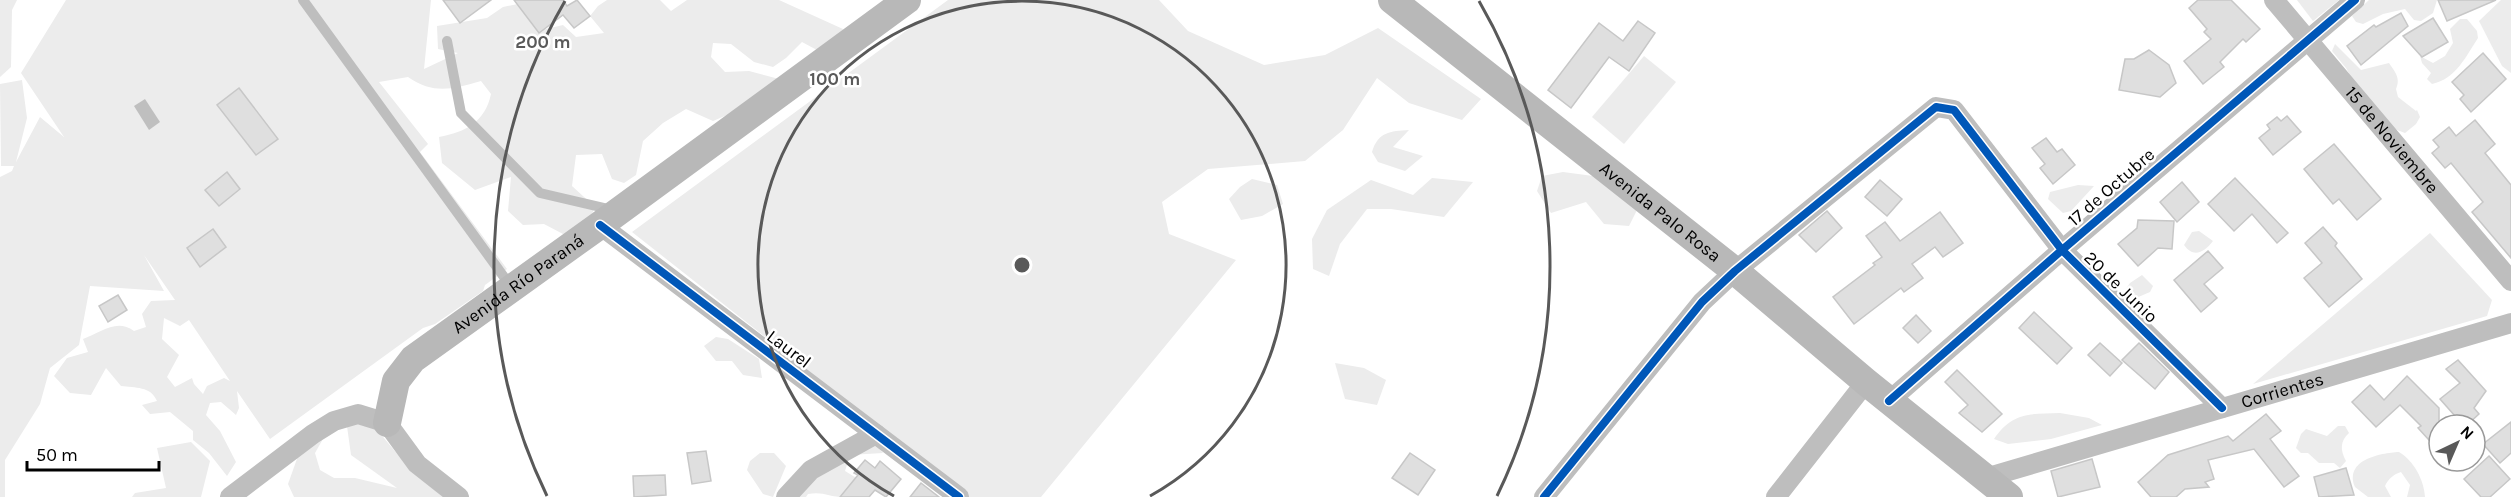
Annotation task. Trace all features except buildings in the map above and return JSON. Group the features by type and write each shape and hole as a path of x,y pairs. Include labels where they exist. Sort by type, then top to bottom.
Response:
{"main road":[{"name":"Avenida Río Paraná","path":"387,423 396,381 413,359 907,0"},
{"name":"Avenida Palo Rosa","path":"1392,0 1735,271 2000,491"}],"street":[{"name":"15 de Noviembre","path":"2274,0 2511,281"},
{"name":"17 de Octubre","path":"1889,400 2355,0"},
{"name":"20 de Junio","path":"1735,271 1936,107 1954,110 2061,250 2222,408"},
{"name":"Laurel","path":"610,218 876,434 959,497"},
{"path":"1544,497 1702,302 1735,271"},
{"name":"Corrientes","path":"2000,491 2222,408 2511,323"},
{"path":"1776,497 1866,382"},
{"path":"230,497 334,421 358,414 387,423 417,464 459,497"},
{"path":"786,497 811,470 876,434"}],"lane":[{"path":"303,0 512,288"},
{"path":"447,41 461,113 540,193 610,218"}],"shaded area":[{"path":"0,0 17,0 12,10 11,67 0,77"},
{"path":"66,0 431,0 424,69 458,53 438,49 437,26 487,18 503,7 523,3 542,30 563,25 576,37 604,33 590,16 607,0 660,0 671,11 687,0 779,0 843,29 838,50 830,57 802,42 773,67 754,62 731,44 713,43 711,57 725,72 749,71 779,79 751,105 713,121 686,109 663,123 643,141 636,175 624,183 612,179 602,154 576,155 572,186 595,207 585,230 563,234 544,224 523,225 508,211 511,177 475,190 442,163 439,137 466,129 479,119 488,104 491,94 481,81 444,89 417,83 408,77 379,82 428,144 420,152 507,269 485,285 483,291 435,324 423,328 270,439 237,391 239,408 236,415 221,402 210,403 206,415 220,431 236,462 227,476 209,453 193,440 193,431 170,412 150,414 142,405 157,401 147,390 121,386 106,368 91,395 70,393 54,376 67,358 88,352 83,339 115,326 127,327 134,331 146,327 142,314 151,301 175,300 144,255 164,291 90,286 79,345 50,368 40,404 5,460 5,497 0,497 0,177 12,171 14,166 1,166 0,84 22,80 27,118 16,162 40,117 64,137 21,73","holes":["164,318 180,326 189,320 230,381 224,378 207,386 203,394 192,378 175,387 167,377 179,355 162,339"]},
{"path":"948,0 1159,0 1188,31 1264,65 1325,55 1378,28 1481,99 1462,120 1409,103 1377,78 1343,130 1305,161 1208,169 1162,202 1169,234 1236,260 1041,497 968,497 632,232"},
{"path":"2297,0 2339,0 2313,21"},
{"path":"2369,0 2437,0 2433,13 2421,21 2414,20 2405,9 2383,14 2363,24 2356,22 2352,16"},
{"path":"2501,0 2511,0 2511,73 2502,66 2479,21"},
{"path":"2460,19 2467,19 2477,31 2478,38 2454,72 2432,84 2427,79 2431,73 2422,63 2420,56 2433,63 2445,56 2453,43 2450,29"},
{"path":"2335,44 2361,70 2389,63 2398,78 2396,89 2398,97 2417,110 2420,117 2416,124 2405,133 2384,125 2332,51"},
{"path":"1644,56 1676,82 1624,144 1592,117"},
{"path":"145,99 160,122 149,130 134,106"},
{"path":"1409,130 1393,147 1423,156 1405,171 1378,162 1372,152 1378,140 1391,132"},
{"path":"1563,172 1593,176 1638,208 1629,226 1604,224 1586,202 1551,213 1537,191 1542,176"},
{"path":"1432,178 1473,182 1444,217 1391,209 1367,209 1340,244 1329,276 1313,269 1312,239 1327,210 1371,180 1413,195"},
{"path":"1252,179 1277,185 1283,204 1262,216 1241,220 1229,199 1240,187"},
{"path":"2078,185 2094,186 2071,211 2063,213 2048,199 2050,192"},
{"path":"2199,231 2213,241 2202,251 2191,252 2184,245 2192,232"},
{"path":"2430,233 2492,300 2487,316 2253,384"},
{"path":"2142,275 2153,286 2150,292 2136,298 2126,289 2130,283"},
{"path":"716,337 728,339 759,359 762,378 743,375 732,361 716,361 704,346"},
{"path":"1335,363 1364,368 1386,380 1377,405 1345,399"},
{"path":"2060,413 2089,418 2102,425 2051,439 2008,444 1994,439 2008,424 2022,416"},
{"path":"369,418 404,461 444,497 294,497 288,484 298,456 332,423 315,453 320,470 334,478 355,478 397,488 351,455 346,419"},
{"path":"2338,426 2345,426 2349,433 2342,446 2346,461 2340,468 2334,463 2319,463 2308,453 2301,453 2296,448 2301,434 2306,429 2327,436"},
{"path":"873,441 883,453 850,455"},
{"path":"191,442 210,461 201,497 132,497 135,493 166,488 157,448"},
{"path":"2399,452 2409,460 2417,472 2423,484 2425,497 2407,497 2410,485 2401,472 2392,477 2385,486 2391,497 2368,497 2355,487 2353,478 2359,464 2374,456"},
{"path":"760,453 774,453 786,466 773,497 763,494 747,470 750,461"},
{"path":"850,455 845,471 858,479 844,497 818,493 808,494 806,497 781,497"}],"cycle path":[{"path":"1889,401 2355,0"},
{"path":"1544,497 1702,302 1735,271 1936,107 1954,110 2062,250 2222,408"},
{"path":"600,225 959,497"}]}
